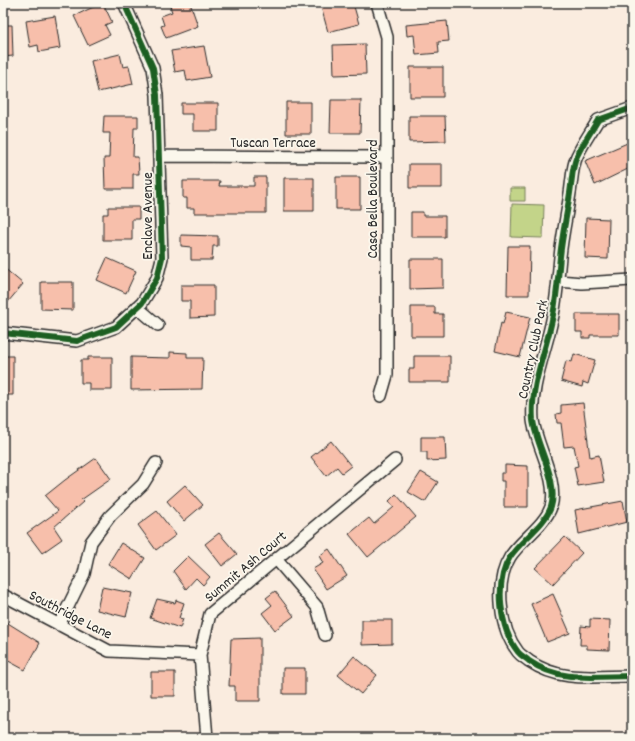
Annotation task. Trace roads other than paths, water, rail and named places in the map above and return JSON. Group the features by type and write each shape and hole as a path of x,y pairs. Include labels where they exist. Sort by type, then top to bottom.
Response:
{"street":[{"name":"Enclave Avenue","path":"3,333 77,341 116,327 142,303 157,278 162,258 157,95 153,68 124,3"},
{"name":"Casa Bella Boulevard","path":"377,3 387,37 387,375 381,396"},
{"name":"Country Club Park","path":"632,108 598,120 576,157 560,258 559,281 553,316 534,393 533,406 533,420 549,475 552,491 551,507 525,541 510,557 502,581 500,600 505,627 519,653 539,668 562,676 632,676"},
{"name":"Tuscan Terrace","path":"160,156 386,157"},
{"name":"Country Club Park","path":"559,281 582,283 632,280"},
{"path":"137,307 158,326"},
{"name":"Summit Ash Court","path":"207,738 200,655 210,614 395,460"},
{"path":"59,625 84,574 90,542 110,516 143,484 156,463"},
{"path":"276,559 317,607 325,635"},
{"name":"Southridge Lane","path":"3,595 109,651 200,655"}]}
